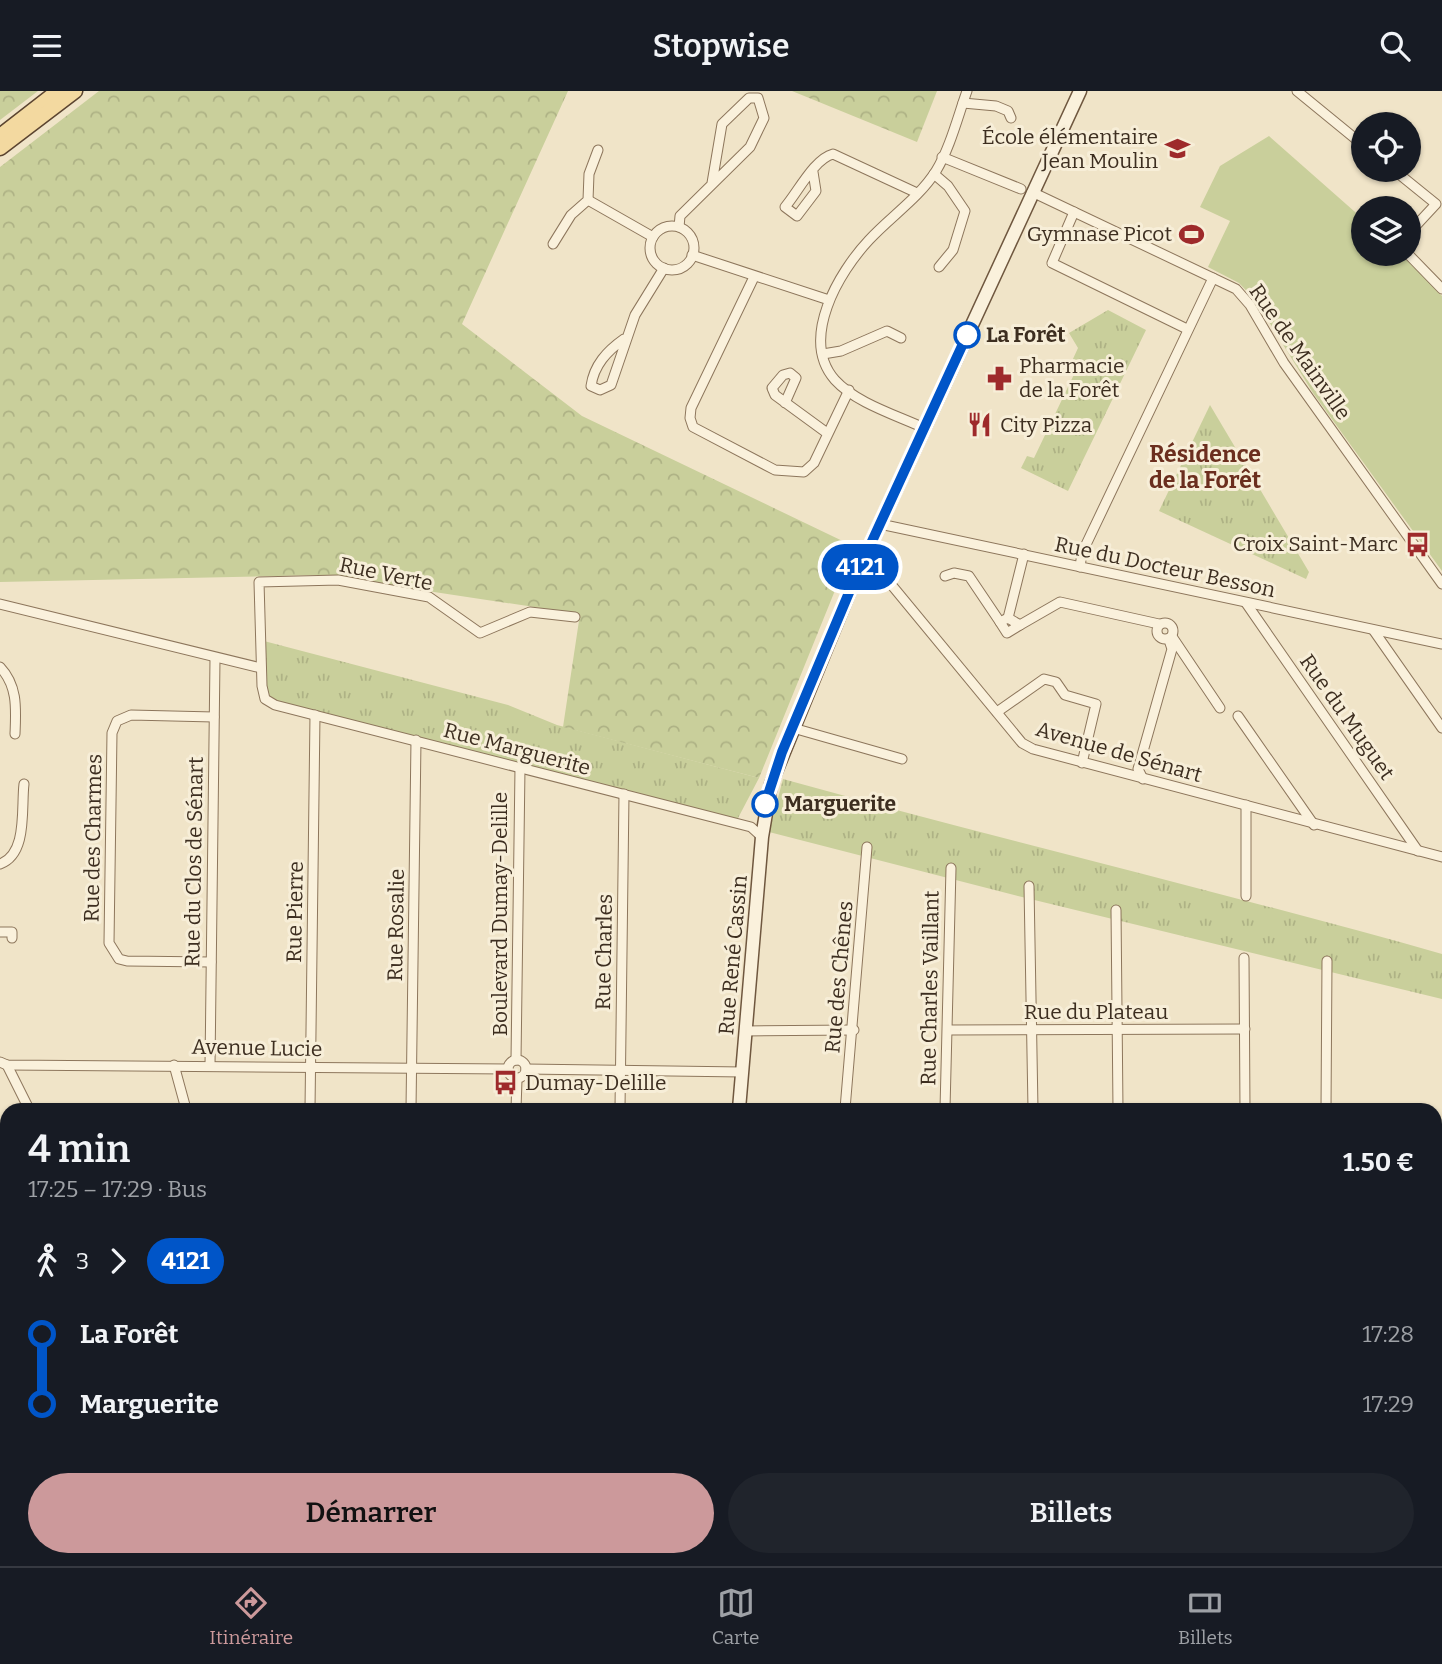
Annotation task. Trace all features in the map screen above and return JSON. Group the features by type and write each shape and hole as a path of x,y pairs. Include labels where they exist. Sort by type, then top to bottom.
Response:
{"main road":[{"path":"0,136 58,91"},
{"path":"0,148 75,91"},
{"name":"Rue René Cassin","path":"740,1103 765,804 793,727 866,555 1027,191 1080,91"}],"street":[{"path":"924,428 849,390 827,369 822,337 829,300 856,255 934,173 967,91"},
{"path":"1297,91 1351,135"},
{"path":"679,227 680,216 750,147 764,118 758,98 749,97 723,124 712,183"},
{"path":"962,103 996,106 1008,111 1011,118"},
{"path":"553,244 571,215 588,200 589,174 598,150"},
{"path":"813,172 816,191 797,216 785,207 822,159 834,154 917,193"},
{"name":"Rue de Mainville","path":"942,157 1074,212 1236,289 1250,305 1284,363 1442,584"},
{"path":"934,173 948,185 965,211 953,250 939,267"},
{"path":"1412,182 1439,200 1421,220"},
{"path":"588,200 653,237"},
{"path":"1074,212 1052,263 1187,329"},
{"path":"679,227 690,236 692,255 679,268 664,268 650,253 653,237 662,228 679,227"},
{"path":"692,255 829,300"},
{"path":"1420,266 1442,289"},
{"path":"624,339 603,358 593,374 591,386 600,390 611,385 624,339 635,315 664,268"},
{"path":"754,277 691,408 690,418 701,433 775,470 792,474 810,469 849,390"},
{"path":"1080,566 1083,553 1213,278"},
{"path":"823,354 841,351 887,331 901,338"},
{"path":"785,403 827,433"},
{"name":"Rue du Docteur Besson","path":"880,524 1442,644"},
{"path":"1004,620 1024,554"},
{"name":"Avenue de Sénart","path":"866,555 1023,743 1033,750 1442,857"},
{"path":"945,576 954,573 969,576 1004,620 1007,632 1060,602 1159,624 1160,634 1171,639 1220,708"},
{"name":"Rue Verte","path":"261,668 259,582 338,580 429,597 480,633 530,612 575,617"},
{"name":"Rue du Muguet","path":"1246,603 1418,851"},
{"path":"0,604 215,659 261,668"},
{"path":"1374,631 1442,728"},
{"path":"1143,779 1138,769 1172,649 1171,639"},
{"name":"Rue du Clos de Sénart","path":"211,1066 215,659"},
{"path":"0,667 11,681 14,691 15,734"},
{"name":"Rue Marguerite","path":"261,668 265,699 275,705 751,827 762,837"},
{"path":"997,712 1044,680 1056,682 1065,695 1096,703 1082,763"},
{"name":"Rue des Charmes","path":"211,962 119,959 109,943 109,929 112,733 117,721 131,715 214,717"},
{"name":"Rue Pierre","path":"310,1103 315,715"},
{"path":"1238,716 1314,824"},
{"path":"793,727 902,759"},
{"name":"Rue Rosalie","path":"411,1103 416,740"},
{"name":"Boulevard Dumay-Delille","path":"516,1060 520,768"},
{"path":"0,864 14,855 19,845 24,783"},
{"name":"Rue Charles","path":"620,1103 624,794"},
{"path":"751,827 765,804"},
{"path":"1246,805 1246,896"},
{"name":"Rue des Chênes","path":"846,1103 854,1030 867,847"},
{"name":"Rue Charles Vaillant","path":"945,1103 951,868"},
{"path":"1030,886 1033,1103"},
{"path":"1116,910 1118,1103"},
{"path":"0,932 12,932 12,938"},
{"path":"1244,958 1245,1103"},
{"path":"1326,1103 1327,961"},
{"name":"Rue du Plateau","path":"948,1030 1245,1029"},
{"path":"745,1031 854,1030"},
{"path":"516,1060 524,1063 526,1069 523,1077 517,1079 509,1074 508,1069 516,1060"},
{"path":"3,1064 26,1103"},
{"name":"Avenue Lucie","path":"3,1064 508,1069"},
{"path":"174,1065 184,1103"},
{"path":"526,1069 743,1072"},
{"path":"516,1103 517,1079"}],"green space":[{"path":"0,91 38,91 0,120"},
{"path":"99,91 568,91 462,324 582,416 853,546 759,778 563,727 580,614 322,575 0,582 0,167"},
{"path":"792,91 937,91 917,142"},
{"path":"1269,136 1351,208 1351,266 1413,266 1442,296 1442,571 1313,393 1256,301 1239,283 1208,267 1230,221 1200,207 1220,166"},
{"path":"1108,310 1146,330 1068,491 1021,468 1027,456 1034,458 1079,364 1072,361 1078,348 1069,333"},
{"path":"1210,405 1309,572 1306,579 1159,511"},
{"path":"1191,447 1203,452 1192,475 1180,470"},
{"path":"264,641 508,705 557,725 759,778 737,820 272,700 265,690"},
{"path":"783,779 1442,954 1442,999 1022,897 769,832"}],"bus line":[{"name":"4121","path":"765,804 782,752 856,576 967,335"}],"place":[{"name":"École élémentaire Jean Moulin","path":"1178,149"},
{"name":"Gymnase Picot","path":"1192,234"},
{"name":"La Forêt","path":"967,335"},
{"name":"Pharmacie de la Forêt","path":"999,378"},
{"name":"City Pizza","path":"980,425"},
{"name":"Croix Saint-Marc","path":"1418,544"},
{"name":"Marguerite","path":"765,804"},
{"name":"Dumay-Delille","path":"505,1083"}],"district":[{"name":"Résidence de la Forêt","path":"1205,467"}]}
